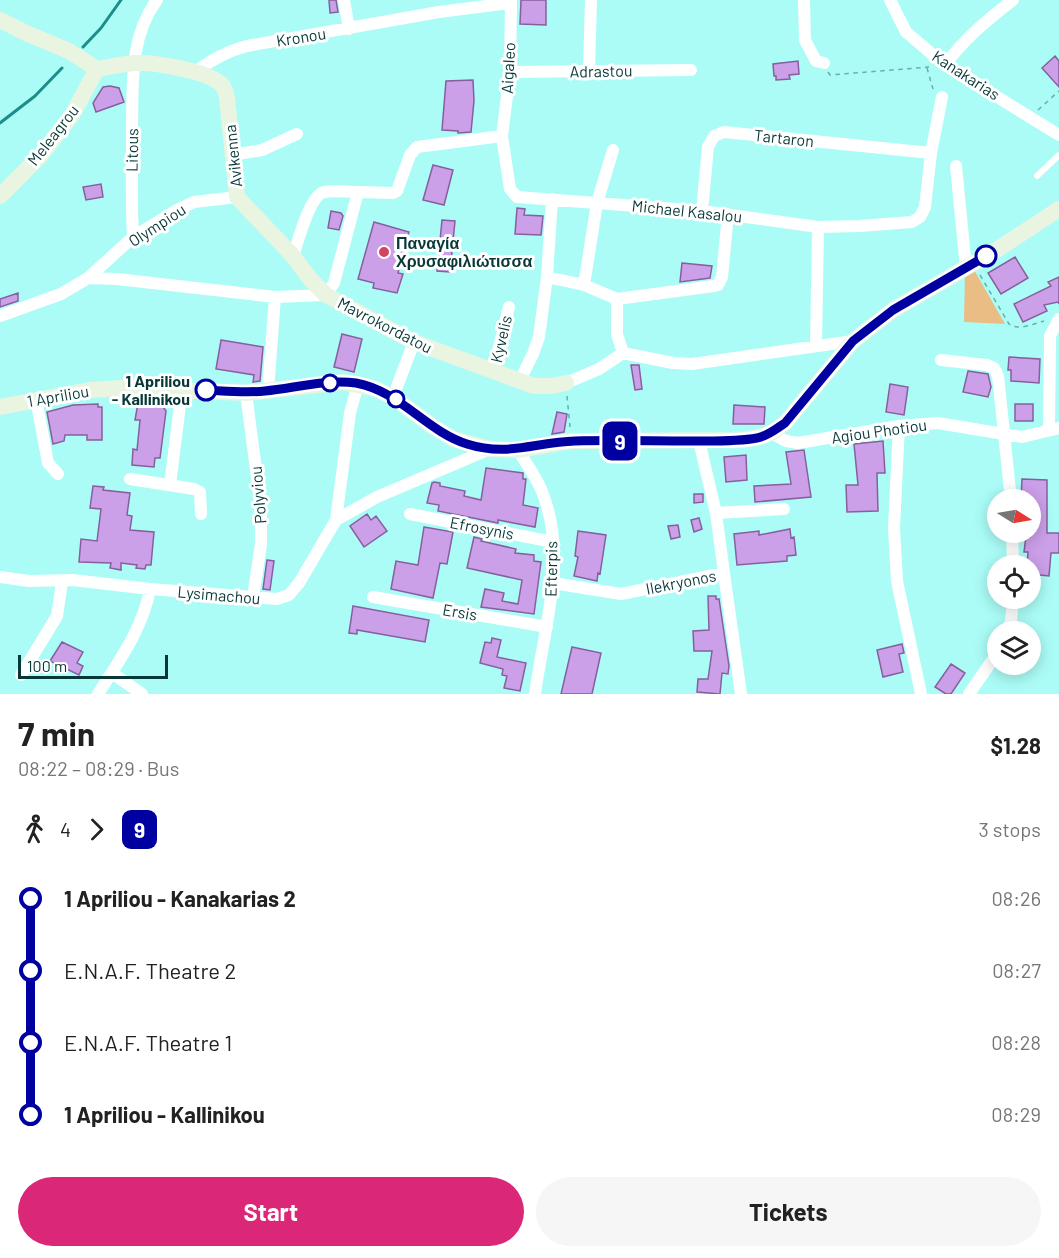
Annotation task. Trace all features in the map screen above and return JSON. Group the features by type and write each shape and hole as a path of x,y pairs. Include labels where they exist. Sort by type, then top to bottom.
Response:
{"main road":[{"path":"0,20 69,51 97,69 134,63 168,66 195,72"},
{"name":"Meleagrou","path":"0,196 41,155 72,115 97,69"},
{"name":"Avikenna","path":"195,72 223,86 227,98 237,197 327,295"},
{"name":"1 Apriliou","path":"0,407 90,390 121,387 246,393 344,382 376,389 393,397 453,439 490,450 518,450 571,441 699,441 742,440 760,437 771,433 785,423 853,341 893,310 970,266 1059,209"},
{"name":"Mavrokordatou","path":"327,295 414,342 519,382 534,386 566,383"}],"street":[{"name":"Litous","path":"133,237 131,197 134,63 141,29 150,10 158,0"},
{"path":"344,0 349,29"},
{"path":"589,71 591,0"},
{"path":"804,0 805,40 816,61 824,63"},
{"name":"Kanakarias","path":"890,0 906,32 945,65 1059,135"},
{"name":"Kronou","path":"195,72 230,50 510,1"},
{"name":"Aigaleo","path":"502,136 510,72 510,1"},
{"path":"945,65 959,46 1006,2"},
{"name":"Adrastou","path":"510,72 692,70"},
{"path":"931,153 942,97"},
{"name":"Tartaron","path":"702,211 708,147 714,136 724,132 931,153"},
{"path":"232,155 262,150 297,134"},
{"path":"293,256 312,203 318,195 325,192 393,192 397,190 410,155 417,147 502,136"},
{"name":"Michael Kasalou","path":"502,136 510,189 513,195 523,198 702,211 818,227 912,222 920,217 925,207 931,153"},
{"path":"584,285 597,203 613,150"},
{"path":"956,166 970,266"},
{"path":"327,295 336,277 358,192"},
{"name":"Olympiou","path":"88,278 133,237 178,209 194,202 237,197"},
{"path":"519,382 539,337 547,277 552,199"},
{"path":"547,277 584,285 617,299 718,285 722,277 728,214"},
{"path":"816,346 818,227"},
{"path":"0,316 61,294 88,278"},
{"name":"Mavrokordatou","path":"88,278 117,279 275,297 327,295"},
{"path":"268,391 275,297"},
{"path":"617,299 617,334 623,353 673,363 692,364 853,341"},
{"name":"Kyvelis","path":"493,372 509,307"},
{"path":"1054,429 1050,336 1058,321"},
{"path":"393,397 414,342"},
{"name":"Mavrokordatou","path":"566,383 598,369 623,353"},
{"path":"941,360 987,365 994,368 998,376 1010,489"},
{"path":"336,520 347,430 358,384"},
{"path":"170,484 182,389"},
{"name":"Polyviou","path":"246,393 261,508 261,544 253,597"},
{"path":"36,399 48,463 58,474"},
{"name":"Agiou Photiou","path":"771,433 786,441 798,443 899,426 938,423 1022,437 1054,429"},
{"path":"899,426 894,528 897,581 921,694"},
{"path":"699,441 716,513 724,573"},
{"path":"336,520 377,497 490,450"},
{"name":"Efterpis","path":"518,450 541,491 553,542 553,583 535,694"},
{"path":"130,479 170,484 200,492 201,514"},
{"path":"716,513 784,509"},
{"name":"Efrosynis","path":"410,514 553,542"},
{"name":"Lysimachou","path":"0,577 62,582 73,580 150,589 277,599 289,595 299,583 336,520"},
{"name":"Ilekryonos","path":"553,583 621,594 724,573 741,694"},
{"path":"21,675 57,616 62,582"},
{"path":"98,694 141,621 150,589"},
{"name":"Ersis","path":"374,597 547,627"},
{"path":"969,694 987,668"},
{"path":"112,673 142,694"}],"lane":[{"path":"1037,176 1059,155"}],"path":[{"path":"824,63 830,75 945,65"},
{"path":"927,67 931,87 942,97"},
{"path":"1031,117 1059,92"},
{"path":"970,266 1013,327 1048,320 1058,321"},
{"path":"566,383 571,441"}],"shaded area":[{"path":"973,268 1005,324 964,322 965,272"}],"building":[{"path":"329,0 336,0 338,12 330,13"},
{"path":"521,0 546,0 546,25 520,24"},
{"path":"1055,56 1059,61 1059,87 1042,68"},
{"path":"798,61 799,74 789,75 790,79 776,80 773,64"},
{"path":"473,80 474,101 471,132 458,133 458,131 442,130 446,81"},
{"path":"103,87 119,88 124,102 96,112 93,103"},
{"path":"433,165 453,170 444,205 423,200"},
{"path":"101,184 103,197 86,200 83,187"},
{"path":"517,208 525,209 524,215 543,216 541,235 515,234"},
{"path":"331,211 341,213 343,216 339,230 328,228"},
{"path":"442,220 455,221 450,272 437,271"},
{"name":"Παναγία Χρυσαφιλιώτισσα","path":"374,222 409,232 398,273 403,274 397,293 373,288 374,283 358,279"},
{"path":"1015,257 1028,278 1001,294 988,273"},
{"path":"682,263 712,266 710,278 680,282"},
{"path":"1059,277 1059,304 1058,302 1044,305 1047,311 1023,322 1014,304 1051,286 1048,282"},
{"path":"18,293 18,301 0,307 0,299"},
{"path":"342,334 362,339 354,372 334,367"},
{"path":"221,340 263,347 260,381 253,382 254,375 216,369"},
{"path":"1009,357 1040,359 1039,383 1011,381 1011,370 1008,370"},
{"path":"631,365 639,365 642,389 635,390"},
{"path":"968,371 988,374 991,387 988,397 963,392"},
{"path":"890,384 908,387 904,415 886,412"},
{"path":"153,402 160,402 166,411 160,458 155,458 154,467 132,465 133,449 137,450 140,420 135,420 138,403 153,404"},
{"path":"98,404 98,407 102,407 102,440 87,440 87,435 65,435 64,441 53,444 47,412 73,405"},
{"path":"1015,404 1033,404 1033,421 1015,421"},
{"path":"734,405 765,407 764,424 733,424"},
{"path":"557,412 567,414 564,432 552,434"},
{"path":"883,441 885,473 877,473 878,511 847,512 846,485 858,485 854,444"},
{"path":"804,450 811,497 755,502 754,486 791,484 786,452"},
{"path":"746,455 747,480 726,482 724,457"},
{"path":"486,468 523,473 523,479 526,479 523,505 538,508 535,527 498,520 498,523 438,511 439,505 427,503 434,482 440,483 440,486 465,491 464,496 481,500"},
{"path":"1022,479 1047,480 1047,533 1059,533 1059,553 1051,553 1049,576 1041,575 1041,555 1028,555 1028,552 1024,552 1025,543 1041,543 1041,489 1022,489"},
{"path":"93,486 104,487 103,490 130,493 127,515 132,516 130,530 154,532 151,565 146,565 145,569 136,568 137,565 121,563 121,570 110,568 111,563 79,562 81,539 97,541 101,509 90,508"},
{"path":"694,494 703,494 703,502 694,503"},
{"path":"367,514 371,520 376,516 387,531 364,547 350,526"},
{"path":"699,518 702,529 694,532 691,520"},
{"path":"678,525 680,537 671,539 668,526"},
{"path":"424,527 453,532 447,564 440,563 433,598 391,589 396,561 418,565"},
{"path":"790,529 791,538 794,537 796,555 787,556 787,561 737,565 734,534 759,531 759,535"},
{"path":"578,531 606,535 597,581 574,576 578,557 575,556"},
{"path":"474,537 482,539 481,541 516,549 515,553 534,555 534,561 541,562 534,614 481,607 485,589 504,593 502,601 518,604 522,580 467,568"},
{"path":"267,560 274,561 270,590 263,589"},
{"path":"708,596 716,596 716,599 719,599 729,666 728,674 722,673 720,694 697,692 698,679 708,679 712,651 694,651 693,631 709,630"},
{"path":"353,606 429,620 425,642 357,630 357,634 349,633"},
{"path":"492,638 501,640 497,657 526,663 520,691 504,688 507,676 502,675 503,669 480,663 485,642 491,643"},
{"path":"62,642 83,652 77,663 83,666 79,675 50,661"},
{"path":"902,644 904,653 899,654 903,672 883,677 877,650"},
{"path":"572,647 601,653 592,694 561,694"},
{"path":"951,664 965,673 951,694 946,694 935,687"}],"waterway":[{"path":"83,47 101,28 121,0"},
{"path":"0,123 35,96 62,68"}],"bus line":[{"name":"9","path":"206,390 246,393 344,382 358,384 393,397 453,439 490,450 518,450 571,441 699,441 742,440 760,437 771,433 785,423 853,341 893,310 986,256"}],"place":[{"name":"Παναγία Χρυσαφιλιώτισσα","path":"384,252"},
{"name":"1 Apriliou - Kallinikou","path":"206,390"}]}
